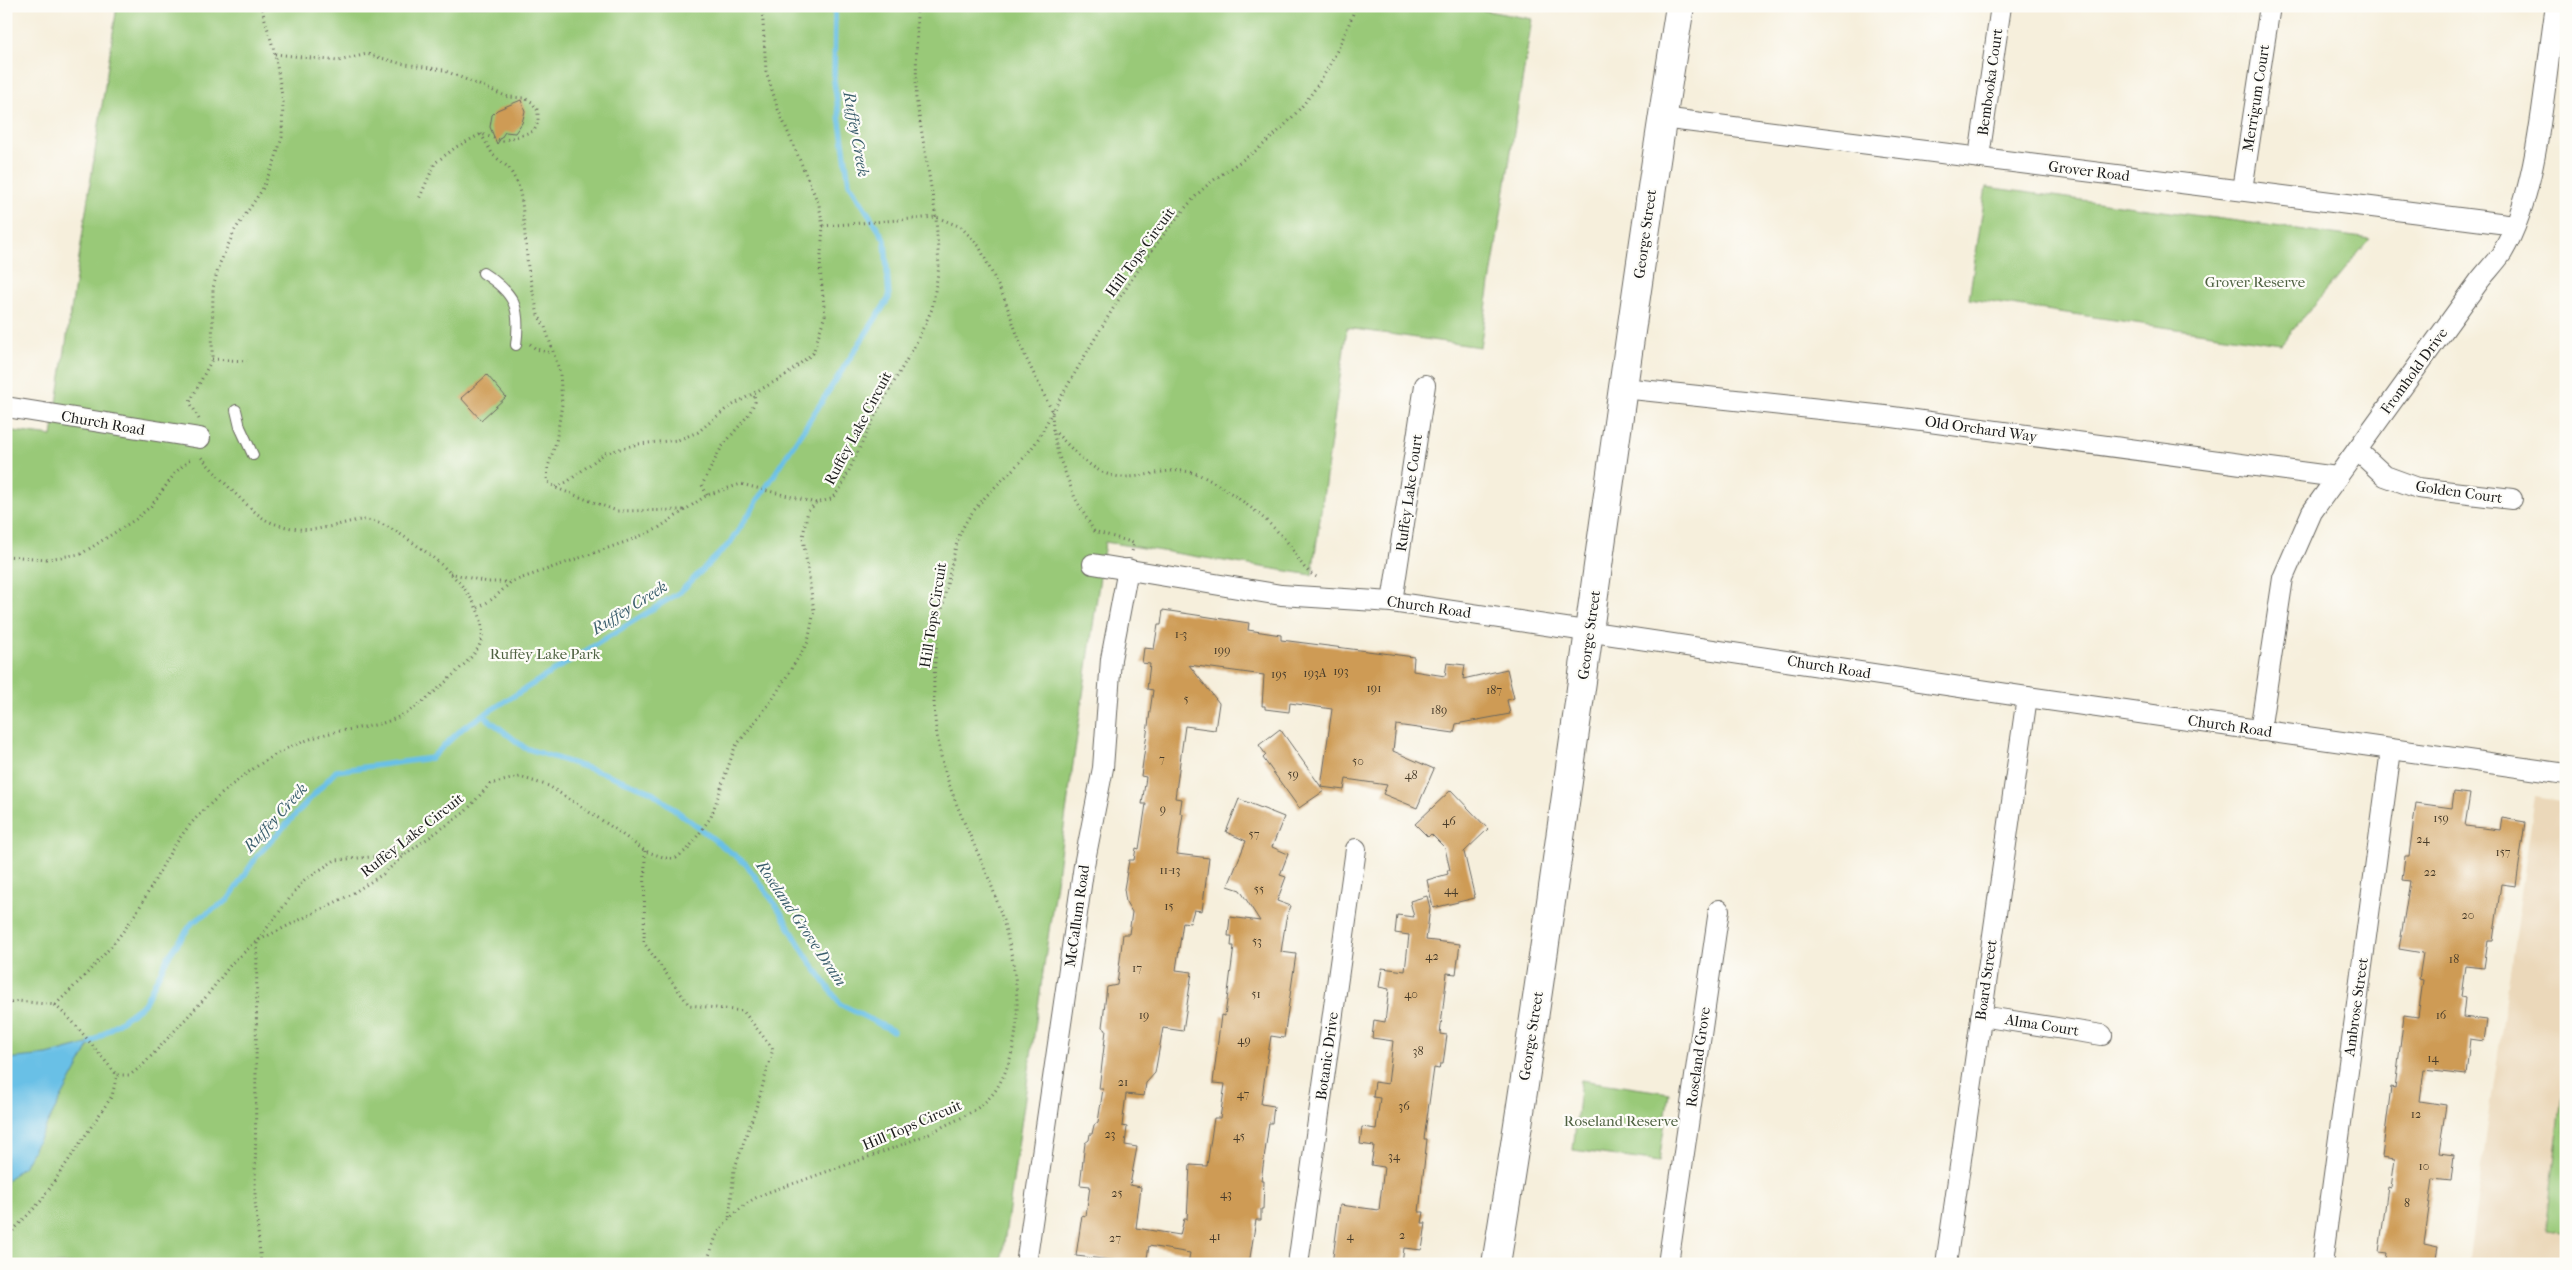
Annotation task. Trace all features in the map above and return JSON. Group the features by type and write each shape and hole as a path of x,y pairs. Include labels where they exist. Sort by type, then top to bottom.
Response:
{"main road":[{"name":"George Street","path":"1496,1264 1557,866 1623,388 1680,6"}],"street":[{"name":"Bembooka Court","path":"1980,157 2001,6"},
{"name":"Merrigum Court","path":"2242,190 2270,6"},
{"name":"Fromhold Drive","path":"2260,731 2283,578 2312,512 2502,253 2515,224 2533,167 2558,43 2556,6"},
{"name":"Grover Road","path":"1662,118 2515,224"},
{"name":"Ruffey Lake Court","path":"1392,602 1425,385"},
{"name":"Old Orchard Way","path":"1623,388 1885,416 2338,477"},
{"name":"Church Road","path":"6,407 200,438"},
{"name":"Golden Court","path":"2357,450 2385,476 2418,488 2512,499"},
{"name":"Church Road","path":"1093,564 1281,595 1392,602 1589,630 2027,697 2566,774"},
{"name":"McCallum Road","path":"1026,1264 1084,865 1103,768 1111,659 1128,569"},
{"name":"Board Street","path":"1946,1264 2027,697"},
{"name":"Ambrose Street","path":"2322,1264 2391,750"},
{"name":"Botanic Drive","path":"1298,1264 1356,849"},
{"name":"Roseland Grove","path":"1668,1264 1719,910"},
{"name":"Alma Court","path":"1981,1016 2102,1035"}],"lane":[{"path":"483,273 499,283 516,304 516,346"},
{"path":"236,410 240,428 253,455"}],"path":[{"path":"200,438 201,423 190,402 212,359 213,288 219,265 235,230 262,190 276,160 282,137 283,102 275,54 261,6"},
{"path":"556,488 567,482 605,453 638,444 678,440 698,432 726,409 785,376 813,354 824,314 820,269 823,226 819,206 782,118 766,71 762,6"},
{"name":"Ruffey Lake Circuit","path":"117,1076 130,1075 142,1066 205,998 232,963 257,941 350,896 383,874 465,812 490,784 520,777 549,786 610,825 644,851 666,858 676,858 688,849 712,817 735,747 772,700 808,642 814,611 803,538 808,511 816,503 831,499 840,489 878,412 915,346 932,309 939,267 936,217 916,98 917,6"},
{"name":"Hill Tops Circuit","path":"706,1264 720,1230 751,1200 929,1134 974,1112 995,1092 1008,1067 1018,1009 1008,947 996,901 942,759 934,707 936,651 945,595 957,540 964,524 1036,442 1120,295 1196,196 1276,133 1305,106 1325,77 1338,52 1356,6"},
{"path":"275,54 338,61 367,54 399,63 443,70 508,97 524,98 532,102 538,111 538,122 534,132 503,141 481,134 456,147 435,163 419,199"},
{"path":"481,134 493,155 509,168 518,184 522,202 528,268 538,314 545,327 552,354 560,373 562,404 556,442 548,467 547,481 556,488 617,511 685,510"},
{"path":"823,226 936,217 961,227 979,246 1004,298 1025,356 1052,411 1053,430 1058,454 1075,498 1094,531 1134,543 1128,569"},
{"path":"517,334 536,349 552,354"},
{"path":"212,359 247,361"},
{"path":"707,495 702,485 721,448 748,414 755,402 754,393"},
{"path":"1053,430 1090,465 1110,475 1122,476 1173,470 1191,471 1204,477 1239,498 1288,543 1300,563 1312,575 1319,578"},
{"path":"6,556 47,559 81,554 136,519 151,506 176,472 197,452 227,485 266,520 295,528 317,529 350,520 371,520 402,534 431,555 450,573 478,608 482,639 474,654 432,695 397,718 325,734 289,748 253,769 206,808 176,840 136,914 113,946 55,1005"},
{"path":"450,573 487,582 511,582 628,542 657,529 707,495 741,484 780,492 816,503"},
{"path":"478,608 494,598 511,582"},
{"path":"644,851 644,943 689,1005 743,1011 773,1049 734,1170 729,1221"},
{"path":"262,1264 255,1200 257,941 303,881 335,860 407,854"},
{"path":"6,1004 18,1002 55,1005 73,1022 117,1076 112,1096 41,1201 6,1238"}],"shaded area":[{"path":"2535,796 2566,801 2566,1264 2468,1264"}],"green space":[{"name":"Ruffey Lake Park","path":"117,6 1459,6 1532,19 1480,347 1347,328 1312,575 1105,542 1001,1264 6,1264 6,430 52,436"},
{"name":"Grover Reserve","path":"1986,187 2370,239 2281,344 1969,299"},
{"name":"Roseland Reserve","path":"1581,1080 1669,1093 1659,1162 1573,1150"},
{"path":"2563,1087 2566,1087 2566,1233 2546,1230"}],"water":[{"path":"91,1043 25,1165 6,1181 6,1059 47,1055"}],"building":[{"path":"521,100 525,111 522,123 515,133 505,132 497,144 490,127 492,115 497,110"},
{"path":"487,375 506,397 481,420 461,398"},
{"path":"1163,610 1249,623 1248,630 1281,635 1281,640 1414,657 1413,671 1445,676 1447,663 1465,665 1463,679 1507,669 1514,698 1507,700 1510,714 1456,724 1454,733 1396,725 1393,751 1434,769 1417,808 1383,794 1387,785 1346,779 1344,790 1321,787 1332,709 1290,703 1289,712 1265,709 1265,706 1262,706 1264,675 1189,665 1219,703 1215,730 1185,726 1175,798 1182,799 1180,813 1183,814 1177,854 1209,858 1202,911 1194,910 1190,923 1183,922 1176,970 1192,972 1183,1031 1163,1028 1155,1073 1146,1083 1144,1096 1126,1094 1122,1126 1127,1127 1125,1145 1137,1147 1130,1185 1141,1187 1136,1228 1180,1235 1184,1219 1187,1219 1190,1165 1207,1166 1214,1118 1220,1118 1225,1084 1213,1083 1221,1015 1225,1016 1234,946 1231,946 1232,936 1228,936 1230,917 1260,921 1240,890 1228,886 1246,841 1226,832 1239,799 1284,817 1272,847 1288,854 1280,875 1286,877 1277,901 1291,906 1286,919 1281,952 1296,954 1284,1038 1271,1036 1267,1060 1261,1104 1274,1106 1272,1123 1269,1123 1261,1181 1264,1181 1263,1209 1261,1209 1261,1220 1256,1220 1249,1264 1188,1264 1190,1253 1149,1246 1146,1264 1076,1256 1082,1215 1086,1216 1090,1186 1080,1185 1085,1143 1089,1140 1090,1134 1092,1134 1094,1125 1098,1122 1103,1089 1099,1089 1106,1030 1102,1027 1107,987 1117,985 1123,934 1129,934 1132,912 1126,902 1124,889 1129,860 1134,860 1136,848 1139,849 1146,804 1142,804 1146,777 1141,776 1153,690 1147,689 1150,664 1142,663 1144,648 1154,649"},
{"path":"1280,729 1324,791 1299,808 1263,758 1266,755 1259,745"},
{"path":"1451,790 1488,829 1464,852 1475,898 1433,908 1427,880 1448,874 1447,870 1450,870 1445,848 1431,834 1428,837 1415,824"},
{"path":"2454,792 2470,794 2465,826 2500,830 2502,818 2525,822 2516,886 2501,884 2493,941 2488,941 2484,968 2465,966 2461,997 2465,998 2463,1017 2487,1020 2484,1041 2470,1039 2466,1075 2424,1070 2420,1101 2446,1105 2439,1153 2454,1155 2451,1181 2433,1179 2424,1244 2438,1247 2435,1264 2385,1264 2387,1253 2379,1252 2388,1187 2391,1188 2395,1159 2382,1157 2391,1087 2395,1088 2404,1015 2418,1017 2423,980 2419,979 2423,953 2399,949 2410,881 2402,880 2405,856 2409,856 2416,803 2452,808"},
{"path":"1427,896 1430,908 1426,940 1460,944 1456,974 1447,973 1440,1034 1447,1035 1443,1064 1440,1064 1439,1069 1434,1068 1424,1139 1427,1139 1419,1212 1424,1212 1422,1223 1426,1223 1422,1250 1404,1248 1402,1264 1332,1264 1340,1205 1379,1210 1384,1167 1371,1165 1374,1146 1360,1144 1362,1127 1376,1129 1380,1098 1373,1097 1375,1082 1388,1084 1393,1041 1372,1038 1374,1020 1385,1022 1389,989 1379,987 1382,968 1405,971 1409,935 1395,933 1397,915 1414,917 1410,901"}],"waterway":[{"name":"Ruffey Creek","path":"91,1043 144,1004 168,957 193,922 228,900 257,856 336,771 431,758 464,727 680,592 730,543 889,298 885,240 849,183 834,81 835,6"},
{"name":"Roseland Grove Drain","path":"483,715 525,748 606,774 652,792 746,864 778,908 805,954 840,1004 893,1031"}]}
